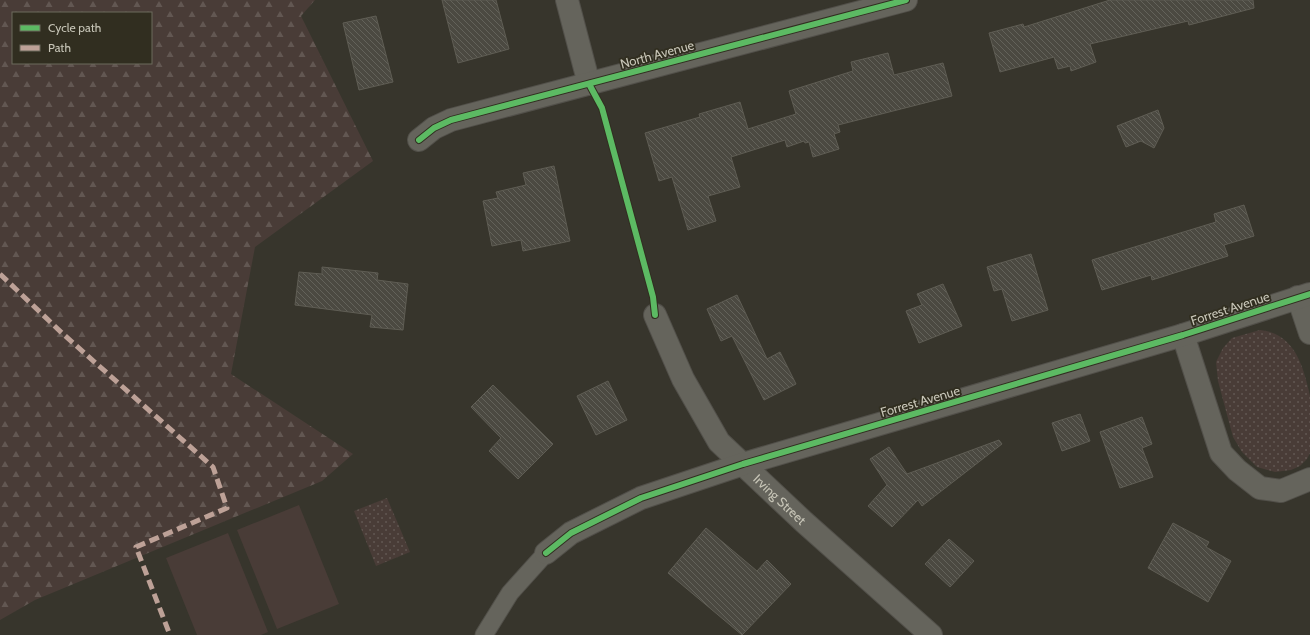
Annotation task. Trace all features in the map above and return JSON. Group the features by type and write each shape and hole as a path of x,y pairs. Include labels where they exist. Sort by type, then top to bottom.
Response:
{"street":[{"path":"567,0 589,84"},
{"name":"North Avenue","path":"419,140 434,128 451,120 906,0"},
{"name":"Forrest Avenue","path":"546,553 571,533 641,498 743,464 1183,335 1304,296 1310,333"},
{"name":"Irving Street","path":"655,315 683,379 719,442 804,522 931,635"},
{"name":"Forrest Avenue","path":"1183,335 1221,453 1237,470 1260,488 1281,491 1310,479"}],"lane":[{"path":"484,635 510,593 546,553"}],"green space":[{"path":"0,0 315,0 301,16 373,161 255,247 231,374 353,454 322,481 35,600 0,620"},
{"path":"1260,330 1272,333 1282,338 1296,353 1310,396 1310,453 1307,459 1300,466 1291,470 1275,472 1257,467 1242,452 1233,437 1218,381 1216,362 1223,348 1232,338"},
{"path":"387,498 410,552 376,566 354,511"},
{"path":"299,505 339,604 277,629 237,530"},
{"path":"228,533 268,632 261,635 197,635 166,558"}],"building":[{"path":"442,0 496,0 509,49 458,63"},
{"path":"1110,0 1253,0 1254,8 1189,25 1188,21 1090,44 1096,62 1071,71 1070,66 1058,69 1054,57 1000,72 989,33 1023,24 1024,27"},
{"path":"376,16 393,82 359,90 343,23"},
{"path":"888,53 894,75 943,63 952,96 838,125 840,132 834,134 839,149 813,157 809,142 805,143 804,141 787,147 785,140 731,157 740,187 708,196 716,221 688,230 672,177 659,181 645,133 700,117 699,114 740,102 748,129 796,114 789,91 853,71 851,62"},
{"path":"1158,110 1164,128 1154,148 1141,141 1126,147 1117,126"},
{"path":"554,166 570,241 523,251 521,240 492,246 483,201 498,198 496,192 526,185 523,173"},
{"path":"1244,205 1254,236 1224,245 1228,256 1152,280 1151,275 1102,290 1092,260 1216,222 1214,214"},
{"path":"1031,254 1048,310 1012,321 1002,289 994,291 987,267"},
{"path":"322,267 378,273 377,280 408,284 403,330 370,327 372,315 295,305 299,272 322,274"},
{"path":"943,284 962,326 919,343 906,311 922,305 917,294"},
{"path":"737,295 767,359 780,352 796,384 764,400 732,336 721,341 707,309"},
{"path":"608,381 627,420 596,435 577,396"},
{"path":"493,385 553,444 518,479 489,451 501,438 471,407"},
{"path":"1080,414 1090,441 1062,451 1052,423"},
{"path":"1142,417 1152,444 1142,448 1153,477 1120,488 1100,432"},
{"path":"999,440 1002,444 922,506 918,500 892,527 868,506 887,485 870,459 889,447 907,474"},
{"path":"1173,523 1209,542 1206,547 1231,561 1208,602 1148,568"},
{"path":"706,528 757,571 767,560 791,584 742,635 668,573"},
{"path":"949,539 974,561 950,587 925,564"}],"marked path":[{"path":"0,274 63,334 213,467 227,508 136,547 170,635"}],"cycle path":[{"path":"419,140 434,128 451,120 906,0"},
{"path":"589,84 602,108 653,297 655,315"},
{"path":"546,553 571,533 641,498 743,464 1183,335 1310,294"}]}
